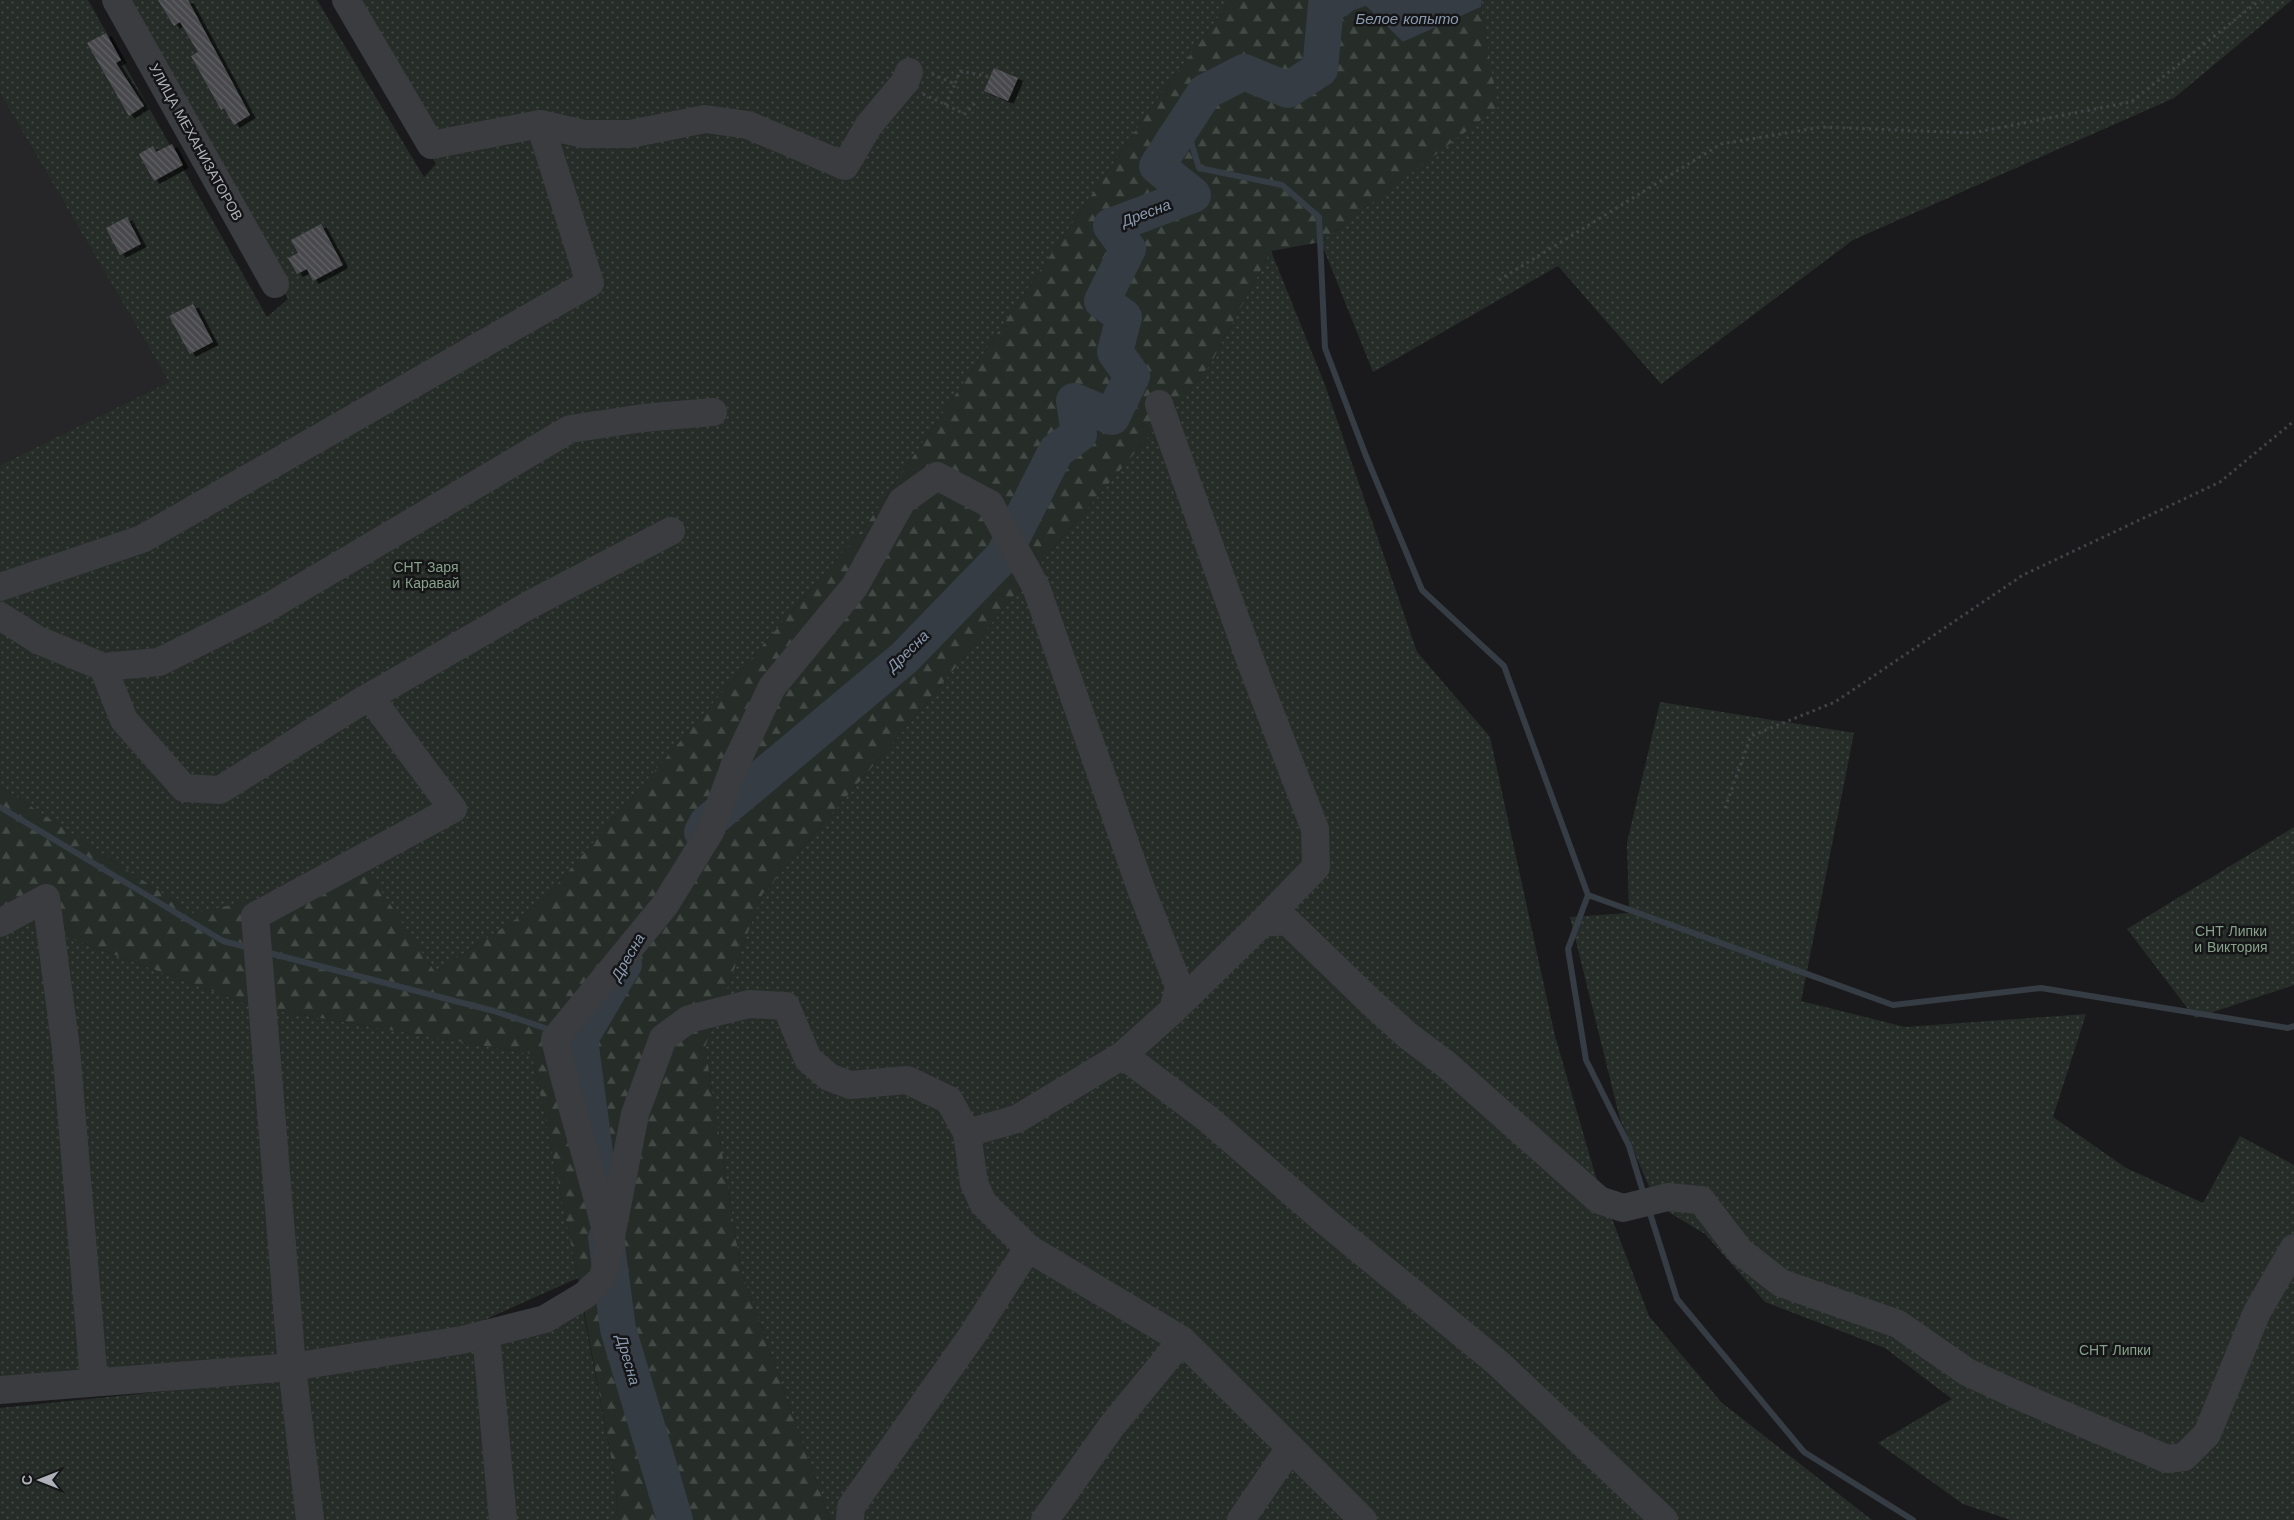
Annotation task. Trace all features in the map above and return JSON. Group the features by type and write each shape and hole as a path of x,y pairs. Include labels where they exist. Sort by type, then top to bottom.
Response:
{"street":[{"name":"УЛИЦА МЕХАНИЗАТОРОВ","path":"116,0 275,284"},
{"path":"346,0 432,145 540,124 584,134 630,134 705,120 748,125 845,166 869,125 905,82 918,78"},
{"path":"0,587 142,539 590,283 540,124"},
{"path":"967,1134 1017,1119 1123,1055 1174,1010 1316,867 1315,829 1253,668 1160,404"},
{"path":"0,616 38,640 103,667 158,662 265,609 570,429 643,418 713,412"},
{"path":"610,1246 593,1176 570,1104 562,1030 665,906 710,832 734,767 772,687 855,586 902,501 937,476 990,504 1036,587 1140,886 1179,987 1174,1010"},
{"path":"103,667 124,720 184,788 220,790 370,697 531,604 671,530"},
{"path":"310,1520 292,1367 255,916 453,809 370,697"},
{"path":"0,923 46,898 66,1049 94,1381"},
{"path":"1262,923 1287,921 1407,1035 1447,1065 1599,1200 1623,1208 1668,1197 1701,1200 1740,1251 1781,1283 1898,1324 1967,1372 2018,1396 2167,1459 2184,1457 2207,1434 2257,1312 2294,1248"},
{"path":"0,1390 94,1381 292,1367 486,1334 545,1319 585,1295 603,1278 630,1132 650,1070 663,1038 689,1019 749,1004 786,1006 808,1059 829,1077 850,1085 907,1080 928,1088 949,1100 967,1134 974,1183 983,1203 1028,1248 1182,1340 1363,1520"},
{"path":"1123,1055 1208,1119 1325,1221 1498,1363 1664,1520"},
{"path":"850,1520 851,1507 973,1334 1028,1248"},
{"path":"486,1334 503,1520"},
{"path":"1044,1520 1111,1428 1182,1340"},
{"path":"1241,1520 1290,1448"}],"path":[{"path":"1499,280 1721,144 1822,127 1972,134 2131,102 2260,0"},
{"path":"945,105 960,71 991,77"},
{"path":"918,78 955,84"},
{"path":"918,78 945,105 965,114 976,102"},
{"path":"1726,808 1751,736 1835,702 2023,575 2220,482 2294,421"}],"shaded area":[{"path":"0,93 169,382 0,465"}],"green space":[{"name":"СНТ Заря и Каравай","path":"0,0 88,0 267,317 288,299 118,0 317,0 424,177 436,164 337,0 1231,0 1155,102 867,524 542,902 435,972 368,872 194,914 0,786 0,465 169,382 0,93"},
{"path":"1231,0 1317,0 1320,21 1366,6 1403,42 1481,7 1498,107 1321,242 1271,251 1210,365 1045,558 910,723 762,895 705,1047 741,1270 830,1520 617,1520 616,1484 578,1278 532,1054 255,1007 18,919 0,909 0,786 194,914 368,871 435,972 542,902 867,524 1155,102"},
{"path":"1482,0 2292,0 2174,98 1853,240 1661,384 1558,266 1373,372 1321,242 1497,107 1481,7"},
{"path":"1271,251 1325,385 1417,652 1490,737 1555,1036 1595,1174 1649,1316 1722,1403 1872,1520 830,1520 741,1270 705,1047 762,895 910,723 1045,558 1210,365"},
{"name":"СНТ Липки","path":"1660,702 1854,733 1801,1001 1905,1027 2086,1014 2053,1117 2126,1168 2203,1203 2240,1136 2294,1165 2294,1520 2011,1520 1963,1504 1878,1443 1952,1399 1885,1348 1765,1302 1705,1234 1657,1205 1620,1119 1570,917 1629,913 1627,843"},
{"name":"СНТ Липки и Виктория","path":"2294,827 2294,985 2195,1018 2127,929"},
{"path":"18,919 255,1007 532,1054 578,1278 455,1333 306,1357 0,1384 0,930"},
{"path":"582,1304 616,1484 617,1520 0,1520 0,1408 265,1381"}],"water":[{"name":"Белое копыто","path":"1317,0 1482,0 1481,7 1403,42 1366,6 1320,22"}],"building":[{"path":"158,0 188,0 250,115 234,125 224,108 221,110 191,56 198,52 180,22 174,26"},
{"path":"106,33 121,60 116,63 144,106 129,116 87,43"},
{"path":"994,68 1018,78 1008,101 984,91"},
{"path":"172,144 183,165 154,181 139,154 153,146 156,152"},
{"path":"127,217 141,244 120,255 106,228"},
{"path":"321,224 343,265 313,281 307,269 297,274 288,258 298,253 291,240"},
{"path":"193,304 213,342 190,354 169,316"}],"waterway":[{"name":"Дресна","path":"702,832 707,823 904,658 1003,556 1056,451 1079,434 1074,401 1112,417 1132,376 1115,352 1124,317 1102,301 1128,249 1111,226 1193,195 1157,166 1205,92 1244,72 1288,90 1320,69 1326,5 1338,0"},
{"path":"1185,122 1199,168 1282,185 1319,217 1325,348 1366,456 1422,590 1504,666 1588,895 1893,1005 2041,988 2288,1028 2294,1026"},
{"path":"0,807 223,941 250,948"},
{"path":"1588,895 1568,949 1586,1060 1629,1146 1644,1195"},
{"path":"265,952 494,1011 554,1031"},
{"name":"Дресна","path":"598,1175 580,1039 624,964"},
{"path":"566,1034 580,1039"},
{"path":"1648,1207 1677,1299 1804,1452 1913,1520"},
{"name":"Дресна","path":"606,1238 618,1329 675,1520"}]}
